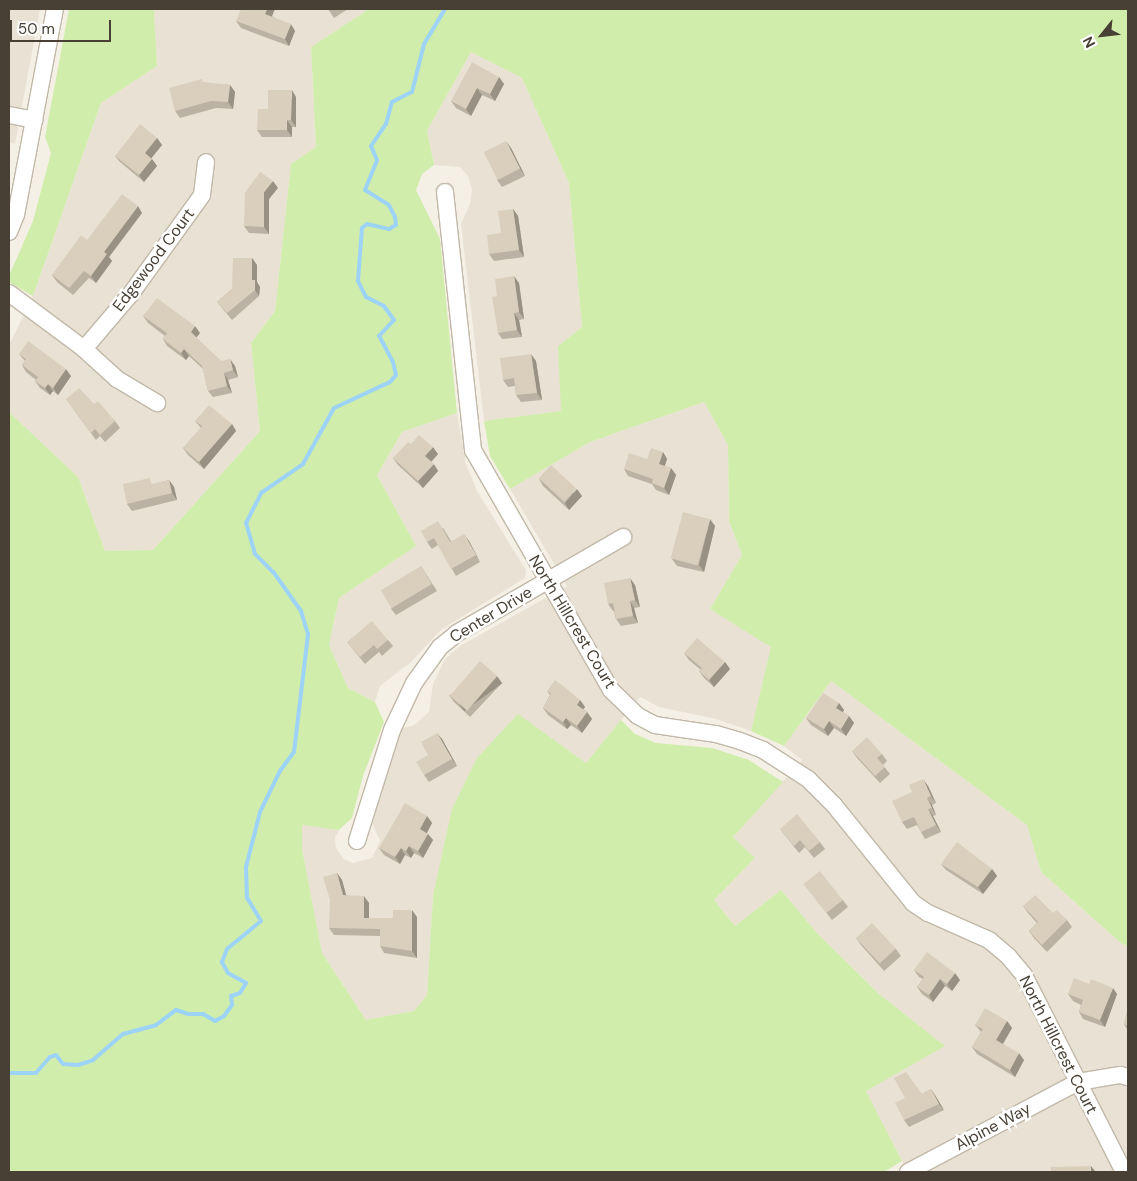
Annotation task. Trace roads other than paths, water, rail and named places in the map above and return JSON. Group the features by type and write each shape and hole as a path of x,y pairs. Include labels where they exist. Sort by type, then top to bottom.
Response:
{"street":[{"path":"9,232 16,215 56,9"},
{"path":"9,114 35,120"},
{"name":"Edgewood Court","path":"84,349 130,295 202,195 206,162"},
{"name":"North Hillcrest Court","path":"445,192 473,450 611,690 638,716 655,725 716,734 763,750 808,779 834,805 913,903 928,914 989,940 1008,956 1024,975 1124,1172"},
{"path":"9,293 84,349 117,379 158,403"},
{"name":"Center Drive","path":"357,841 392,730 405,700 440,647 457,633 623,537"},
{"name":"Alpine Way","path":"908,1172 1078,1082 1120,1075 1128,1077"}],"waterway":[{"path":"9,1073 36,1073 50,1057 56,1055 63,1064 78,1065 93,1060 123,1034 156,1025 176,1010 188,1014 203,1014 215,1021 224,1016 232,1005 231,996 240,993 246,983 228,973 222,962 227,949 261,921 247,898 246,867 260,812 280,771 294,752 308,634 301,611 274,573 255,554 246,523 261,493 303,464 334,408 390,382 396,375 393,362 379,336 394,320 384,306 366,297 358,281 362,228 367,224 389,229 396,225 395,217 389,205 365,190 377,160 371,146 386,124 392,102 412,92 424,44 445,9"}]}
